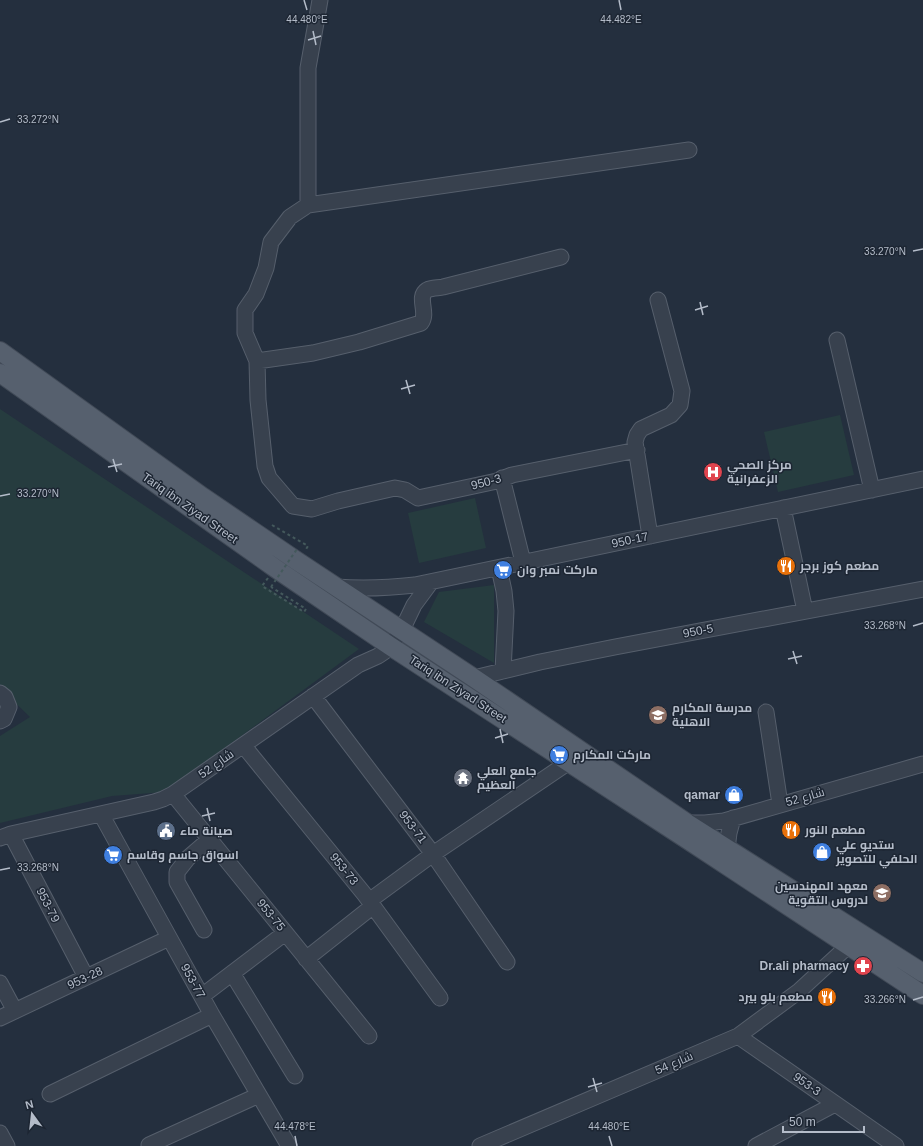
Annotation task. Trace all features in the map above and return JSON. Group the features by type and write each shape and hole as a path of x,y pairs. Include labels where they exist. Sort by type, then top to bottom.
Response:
{"main road":[{"name":"Tariq ibn Ziyad Street","path":"0,351 203,497 336,587 474,678 687,823 923,973"},
{"name":"Tariq ibn Ziyad Street","path":"0,373 275,568 390,646 923,995"}],"street":[{"path":"308,205 308,68 320,0"},
{"path":"561,257 428,290 423,294 422,300 424,320 421,323 359,342 312,353 257,361 245,333 245,310 256,294 266,268 271,242 290,217 308,205 689,150"},
{"path":"650,536 635,442 641,429 671,415 680,405 682,391 658,300"},
{"path":"837,340 872,490"},
{"name":"950-3","path":"257,361 258,400 265,466 269,478 293,506 312,509 338,501 395,488 405,490 418,498 497,481 512,474 637,450"},
{"path":"502,478 523,562"},
{"name":"950-17","path":"336,587 367,589 431,582 923,480"},
{"path":"783,508 804,611"},
{"path":"499,568 505,596 506,611 503,671"},
{"name":"شارع 52","path":"6,836 154,802 173,794 358,665 384,652 402,630 414,605 431,582"},
{"name":"950-5","path":"474,678 615,646 923,589"},
{"path":"0,693 5,697 9,708 4,719 0,721"},
{"name":"953-71","path":"313,696 433,854 507,962"},
{"path":"766,712 780,804"},
{"name":"953-73","path":"242,746 372,904 440,998"},
{"path":"306,958 433,854 569,762"},
{"name":"شارع 52","path":"687,823 705,823 733,818 923,764"},
{"name":"953-75","path":"173,794 369,1036"},
{"name":"953-77","path":"101,814 212,1015 289,1146"},
{"path":"727,849 733,818"},
{"name":"953-79","path":"6,836 86,977"},
{"path":"204,930 177,882 177,872 188,858 210,839"},
{"path":"202,996 285,933"},
{"name":"953-28","path":"0,1018 169,938"},
{"name":"شارع 54","path":"480,1146 738,1036 799,991 848,946"},
{"path":"232,973 295,1076"},
{"path":"0,982 15,1011"},
{"path":"50,1094 212,1015"},
{"name":"953-3","path":"738,1036 896,1146"},
{"path":"149,1145 259,1095"},
{"path":"756,1146 835,1104"},
{"path":"0,1133 7,1146"}],"path":[{"path":"268,590 304,612 306,609 271,587 297,549"}],"green space":[{"path":"0,409 359,649 165,792 112,796 0,823 0,736 30,717 0,688"},
{"path":"840,415 854,475 778,492 764,432"},
{"path":"475,498 486,548 419,563 408,513"},
{"path":"494,585 494,663 424,622 439,592"}],"place":[{"name":"مركز الصحي الزعفرانية","path":"713,472"},
{"name":"مطعم كوز برجر","path":"786,566"},
{"name":"ماركت نمبر وان","path":"503,570"},
{"name":"مدرسة المكارم الاهلية","path":"658,715"},
{"name":"ماركت المكارم","path":"559,755"},
{"name":"جامع العلي العظيم","path":"463,778"},
{"name":"qamar","path":"734,795"},
{"name":"مطعم النور","path":"791,830"},
{"name":"صيانة ماء","path":"166,831"},
{"name":"ستديو علي الحلفي للتصوير","path":"822,852"},
{"name":"اسواق جاسم وقاسم","path":"113,855"},
{"name":"معهد المهندسين لدروس التقوية","path":"882,893"},
{"name":"Dr.ali pharmacy","path":"863,966"},
{"name":"مطعم بلو بيرد","path":"827,997"}]}
